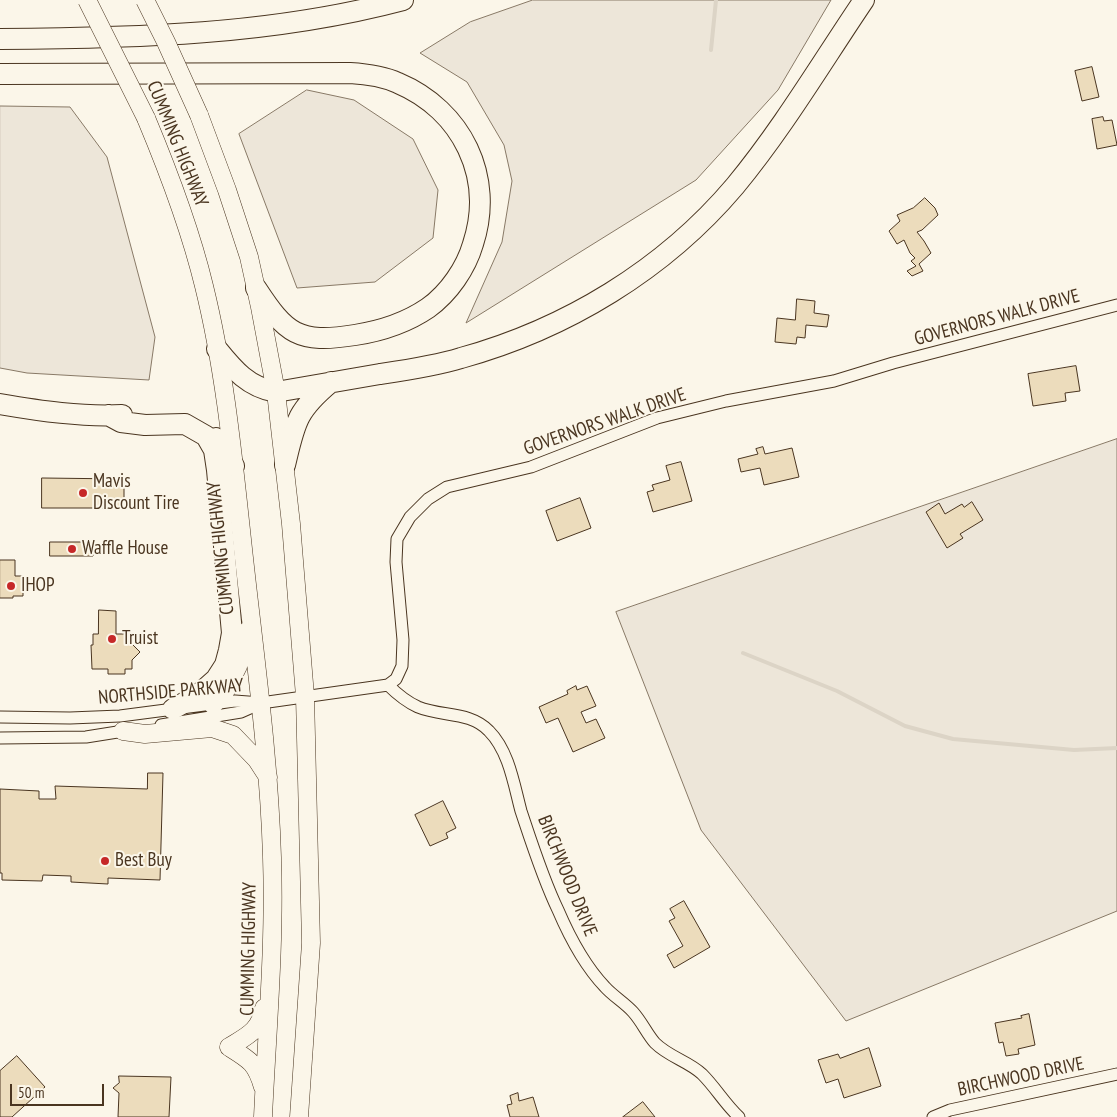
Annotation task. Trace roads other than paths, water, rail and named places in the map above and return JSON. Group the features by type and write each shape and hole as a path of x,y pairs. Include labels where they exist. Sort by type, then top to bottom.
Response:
{"highway":[{"path":"0,39 121,38 211,32 302,21 404,0"},
{"path":"218,349 230,366 244,380 260,388 276,392 459,359 518,340 568,317 633,278 685,237 734,187 778,129 864,0"},
{"path":"0,74 350,73 373,75 397,82 420,94 436,105 451,121 470,153 476,171 480,190 478,231 462,270 448,289 430,307 410,319 371,332 311,338 296,334 284,326 272,314 256,288"},
{"path":"285,465 296,421 309,401 332,382"},
{"path":"0,404 42,412 108,416 179,415 194,419 210,432 222,446 234,466"},
{"path":"108,416 121,422 137,424 185,424 206,436 214,450 231,616 230,650 225,665 216,679 198,695 173,709"}],"main road":[{"name":"CUMMING HIGHWAY","path":"87,0 146,118 168,171 188,228 204,286 218,349 234,466 268,777 272,861 272,967 263,1117"},
{"name":"CUMMING HIGHWAY","path":"145,0 199,115 227,190 249,257 276,392 292,524 305,696 311,943 299,1117"},
{"path":"213,705 226,690 238,666 247,632 252,626"},
{"path":"123,731 145,734 212,728 233,735 257,760 268,777"},
{"path":"264,1093 258,1069 229,1047 257,1028 263,1017 272,967"}],"street":[{"name":"GOVERNORS WALK DRIVE","path":"388,685 396,679 402,666 403,640 396,562 398,539 410,517 428,499 446,487 531,467 657,418 726,401 834,381 912,358 1117,305"},
{"path":"261,703 388,685"},
{"name":"BIRCHWOOD DRIVE","path":"388,685 407,701 420,708 462,716 474,720 489,730 505,756 527,827 554,900 583,959 605,988 633,1012 655,1042 670,1054 686,1062 701,1073 724,1102 739,1117"},
{"name":"NORTHSIDE PARKWAY","path":"0,717 103,717 235,701 261,703"},
{"name":"NORTHSIDE PARKWAY","path":"0,738 86,738 241,712 261,703"},
{"name":"BIRCHWOOD DRIVE","path":"932,1117 950,1110 1117,1074"}],"waterway":[{"path":"711,50 716,0"},
{"path":"743,653 837,691 905,726 953,739 1074,750 1117,748"}],"place":[{"name":"Mavis Discount Tire","path":"83,493"},
{"name":"Waffle House","path":"72,549"},
{"name":"IHOP","path":"11,586"},
{"name":"Truist","path":"112,639"},
{"name":"Best Buy","path":"105,861"}]}
